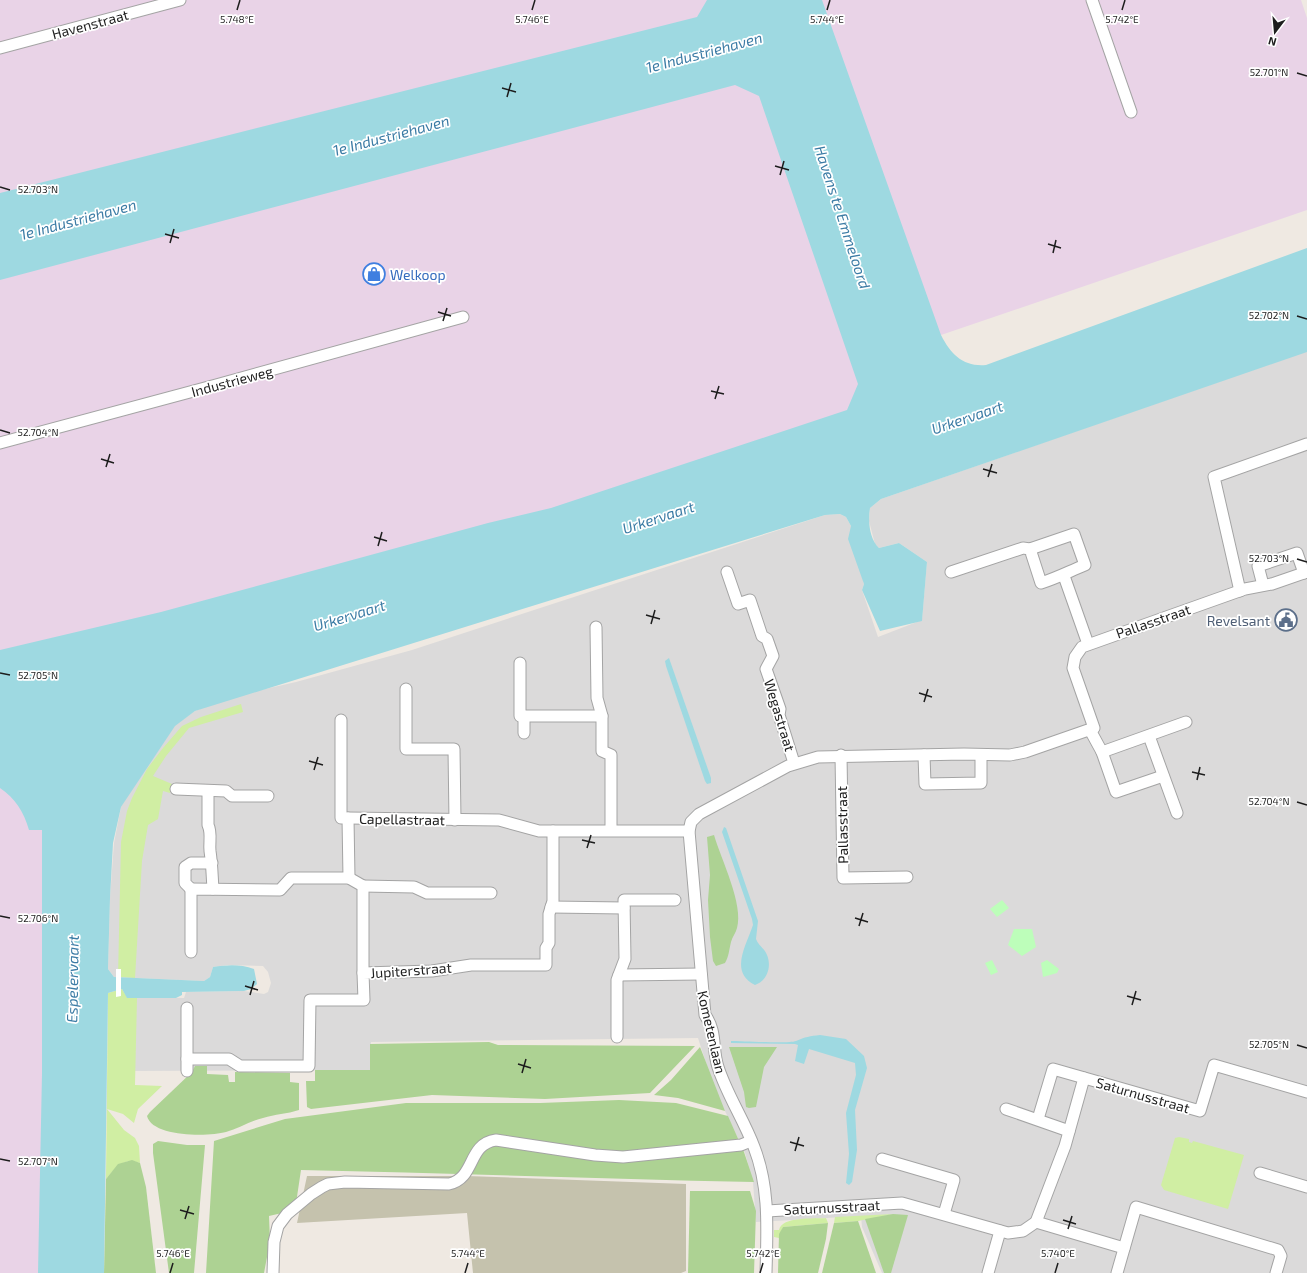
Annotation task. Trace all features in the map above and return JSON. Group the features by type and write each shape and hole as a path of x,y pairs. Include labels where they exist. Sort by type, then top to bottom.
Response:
{"street":[{"name":"Havenstraat","path":"0,48 180,0"},
{"path":"1092,0 1131,112"},
{"name":"Industrieweg","path":"0,443 463,317"},
{"path":"1240,591 1214,477 1307,444"},
{"path":"951,572 1023,548 1030,549 1074,534 1085,566 1068,571 1064,576 1041,583 1030,549"},
{"name":"Pallasstraat","path":"1088,644 1240,591 1263,585 1305,573 1297,553 1258,566 1263,585"},
{"name":"Wegastraat","path":"727,572 738,604 750,600 762,636 767,639 771,650 773,656 766,669 780,709 779,715 794,763"},
{"path":"689,831 691,822 699,814 794,763 818,757 841,756 1002,756 1020,754 1094,728 1073,666 1077,654 1088,644 1064,576"},
{"path":"596,627 597,698 602,716 602,751 611,755 611,830"},
{"path":"520,663 520,716 602,716"},
{"name":"Capellastraat","path":"406,689 406,749 454,749 455,820"},
{"path":"524,716 524,733"},
{"path":"341,720 341,818 348,818 349,878"},
{"path":"1102,752 1186,722"},
{"path":"1090,730 1102,752 1116,792 1163,776"},
{"path":"1149,736 1177,813"},
{"path":"924,755 925,784 938,784 981,783 981,755"},
{"name":"Pallasstraat","path":"841,756 843,878 907,877"},
{"path":"176,789 226,791 232,796 268,796"},
{"path":"208,791 208,825 210,829 212,889"},
{"name":"Capellastraat","path":"348,818 499,820 539,831 689,831"},
{"name":"Jupiterstraat","path":"187,1059 229,1060 240,1066 310,1066 310,1000 364,1000 364,973 432,971 471,965 546,965 551,907 553,900 553,831"},
{"name":"Kometenlaan","path":"689,831 705,1015 711,1023 716,1047 715,1055 718,1068 752,1141 761,1171 767,1211 766,1273"},
{"path":"212,863 191,863 185,867 185,884 191,889 280,890 291,878 349,878 363,886 414,887 427,893 491,893"},
{"path":"363,886 364,973"},
{"path":"191,889 191,952"},
{"path":"617,1037 617,980 625,959 624,900 675,900"},
{"path":"551,907 624,908"},
{"path":"619,975 701,974"},
{"path":"186,1008 187,1071"},
{"name":"Saturnusstraat","path":"1038,1119 1053,1069 1200,1111 1214,1065 1307,1092"},
{"name":"Saturnusstraat","path":"767,1211 902,1203 1010,1234 1020,1232 1031,1227 1036,1222 1069,1131 1084,1078"},
{"path":"1006,1110 1038,1119 1046,1124 1069,1131"},
{"path":"273,1273 275,1233 281,1220 311,1194 328,1184 351,1182 454,1182 461,1179 466,1173 478,1149 486,1143 496,1140 595,1155 623,1157 731,1146 752,1141"},
{"path":"882,1159 954,1180 944,1214"},
{"path":"1260,1173 1307,1187"},
{"path":"1117,1273 1136,1207 1276,1249 1280,1251 1281,1256 1276,1273"},
{"path":"1036,1222 1124,1248"},
{"path":"988,1273 1000,1231"}],"shaded area":[{"path":"0,0 1301,0 1307,18 1307,210 941,335 856,416 622,495 0,656"},
{"path":"1307,351 1307,1273 882,1273 862,1227 861,1216 756,1222 753,1182 745,1153 714,1088 698,1038 371,1042 370,1070 116,1071 127,997 184,998 186,992 244,991 264,994 268,992 271,983 268,972 263,966 227,965 213,967 210,977 204,981 114,977 108,969 110,898 114,843 121,807 156,748 175,725 195,711 230,697 296,682 412,650 825,515 840,514 846,517 851,526 864,584 862,590 878,637 922,620 927,562 899,543 879,548 875,544 869,521 870,508 881,499"},
{"path":"0,773 61,837 42,1273 0,1273"},
{"path":"307,1176 467,1176 686,1184 686,1271 681,1273 473,1273 467,1213 297,1223"}],"green space":[{"path":"241,704 243,712 189,728 166,756 153,776 172,784 170,793 163,791 158,819 148,825 142,861 135,978 118,977 121,842 127,811 132,798 147,769 182,726 201,717"},
{"path":"714,835 735,895 738,918 736,930 725,963 716,966 713,961 710,937 708,900 710,875 707,837"},
{"path":"1002,900 1009,908 997,917 990,909"},
{"path":"1014,929 1032,929 1036,947 1022,956 1008,945"},
{"path":"992,960 998,972 991,975 985,963"},
{"path":"1047,960 1059,969 1057,973 1043,977 1041,963"},
{"path":"122,989 127,997 137,998 135,1085 162,1086 138,1109 134,1123 123,1114 107,1109 124,1130 135,1138 139,1146 140,1163 134,1161 125,1162 117,1167 106,1179 108,993"},
{"path":"489,1042 498,1045 695,1046 650,1093 545,1099 432,1095 311,1109 307,1107 306,1081 315,1081 315,1070 370,1070 370,1044"},
{"path":"700,1047 725,1111 678,1098 654,1095 671,1080"},
{"path":"729,1047 777,1047 764,1067 756,1107 746,1107 744,1092"},
{"path":"195,1066 207,1066 207,1074 228,1075 229,1082 235,1082 235,1072 290,1073 290,1082 299,1083 299,1110 258,1119 226,1132 207,1135 169,1132 151,1123 147,1116 150,1112 192,1072"},
{"path":"619,1100 676,1103 728,1116 744,1152 754,1182 301,1170 295,1210 269,1216 270,1241 264,1273 206,1273 214,1141 285,1119 406,1103 540,1103"},
{"path":"1179,1137 1189,1139 1189,1142 1192,1143 1193,1141 1244,1155 1228,1209 1164,1190 1161,1185 1175,1138"},
{"path":"158,1141 187,1145 205,1145 194,1273 169,1273 153,1153 153,1144"},
{"path":"132,1160 140,1163 146,1187 156,1273 104,1273 106,1179 118,1164"},
{"path":"690,1191 750,1191 756,1211 754,1273 688,1273"},
{"path":"893,1214 858,1221 834,1223 835,1217"},
{"path":"893,1214 908,1215 891,1273 884,1273 865,1219"},
{"path":"826,1218 828,1223 783,1227 779,1238 774,1237 774,1230 779,1230 786,1222 799,1219"},
{"path":"858,1221 876,1273 822,1273 834,1223"},
{"path":"828,1223 818,1273 778,1273 779,1234 783,1227"}],"water":[{"path":"707,0 822,0 941,335 954,354 965,362 986,365 1307,248 1307,352 881,499 870,508 870,529 876,544 879,548 899,543 927,562 922,621 880,631 862,590 864,584 848,539 851,526 846,517 840,514 825,515 195,711 175,726 121,807 113,843 108,969 114,977 204,981 210,977 213,967 228,965 249,967 254,969 257,984 251,989 244,991 182,992 182,995 176,998 127,998 122,989 108,993 104,1273 38,1273 42,1073 42,830 29,830 18,806 10,796 0,788 0,650 161,612 488,523 551,508 847,410 858,384 759,96 735,85 0,280 0,193 697,17"},
{"path":"669,658 711,778 711,783 707,784 705,781 666,666 665,661"},
{"path":"724,827 726,828 758,921 756,939 766,953 769,964 769,969 763,980 755,985 747,980 741,966 744,950 753,925 722,832"},
{"path":"820,1035 846,1039 864,1056 867,1068 855,1110 857,1150 852,1182 849,1185 846,1183 849,1154 846,1113 856,1075 855,1063 809,1049 804,1064 795,1061 798,1045 795,1044 731,1043 731,1041 791,1042"}],"pier":[{"path":"116,969 121,969 121,996 116,997"}],"place":[{"name":"Welkoop","path":"374,274"},
{"name":"Revelsant","path":"1286,620"}],"water label":[{"name":"1e Industriehaven","path":"704,52"},
{"name":"1e Industriehaven","path":"391,135"},
{"name":"Havens te Emmeloord","path":"843,217"},
{"name":"1e Industriehaven","path":"78,219"},
{"name":"Urkervaart","path":"967,417"},
{"name":"Urkervaart","path":"658,517"},
{"name":"Urkervaart","path":"349,615"},
{"name":"Espelervaart","path":"72,979"}]}
